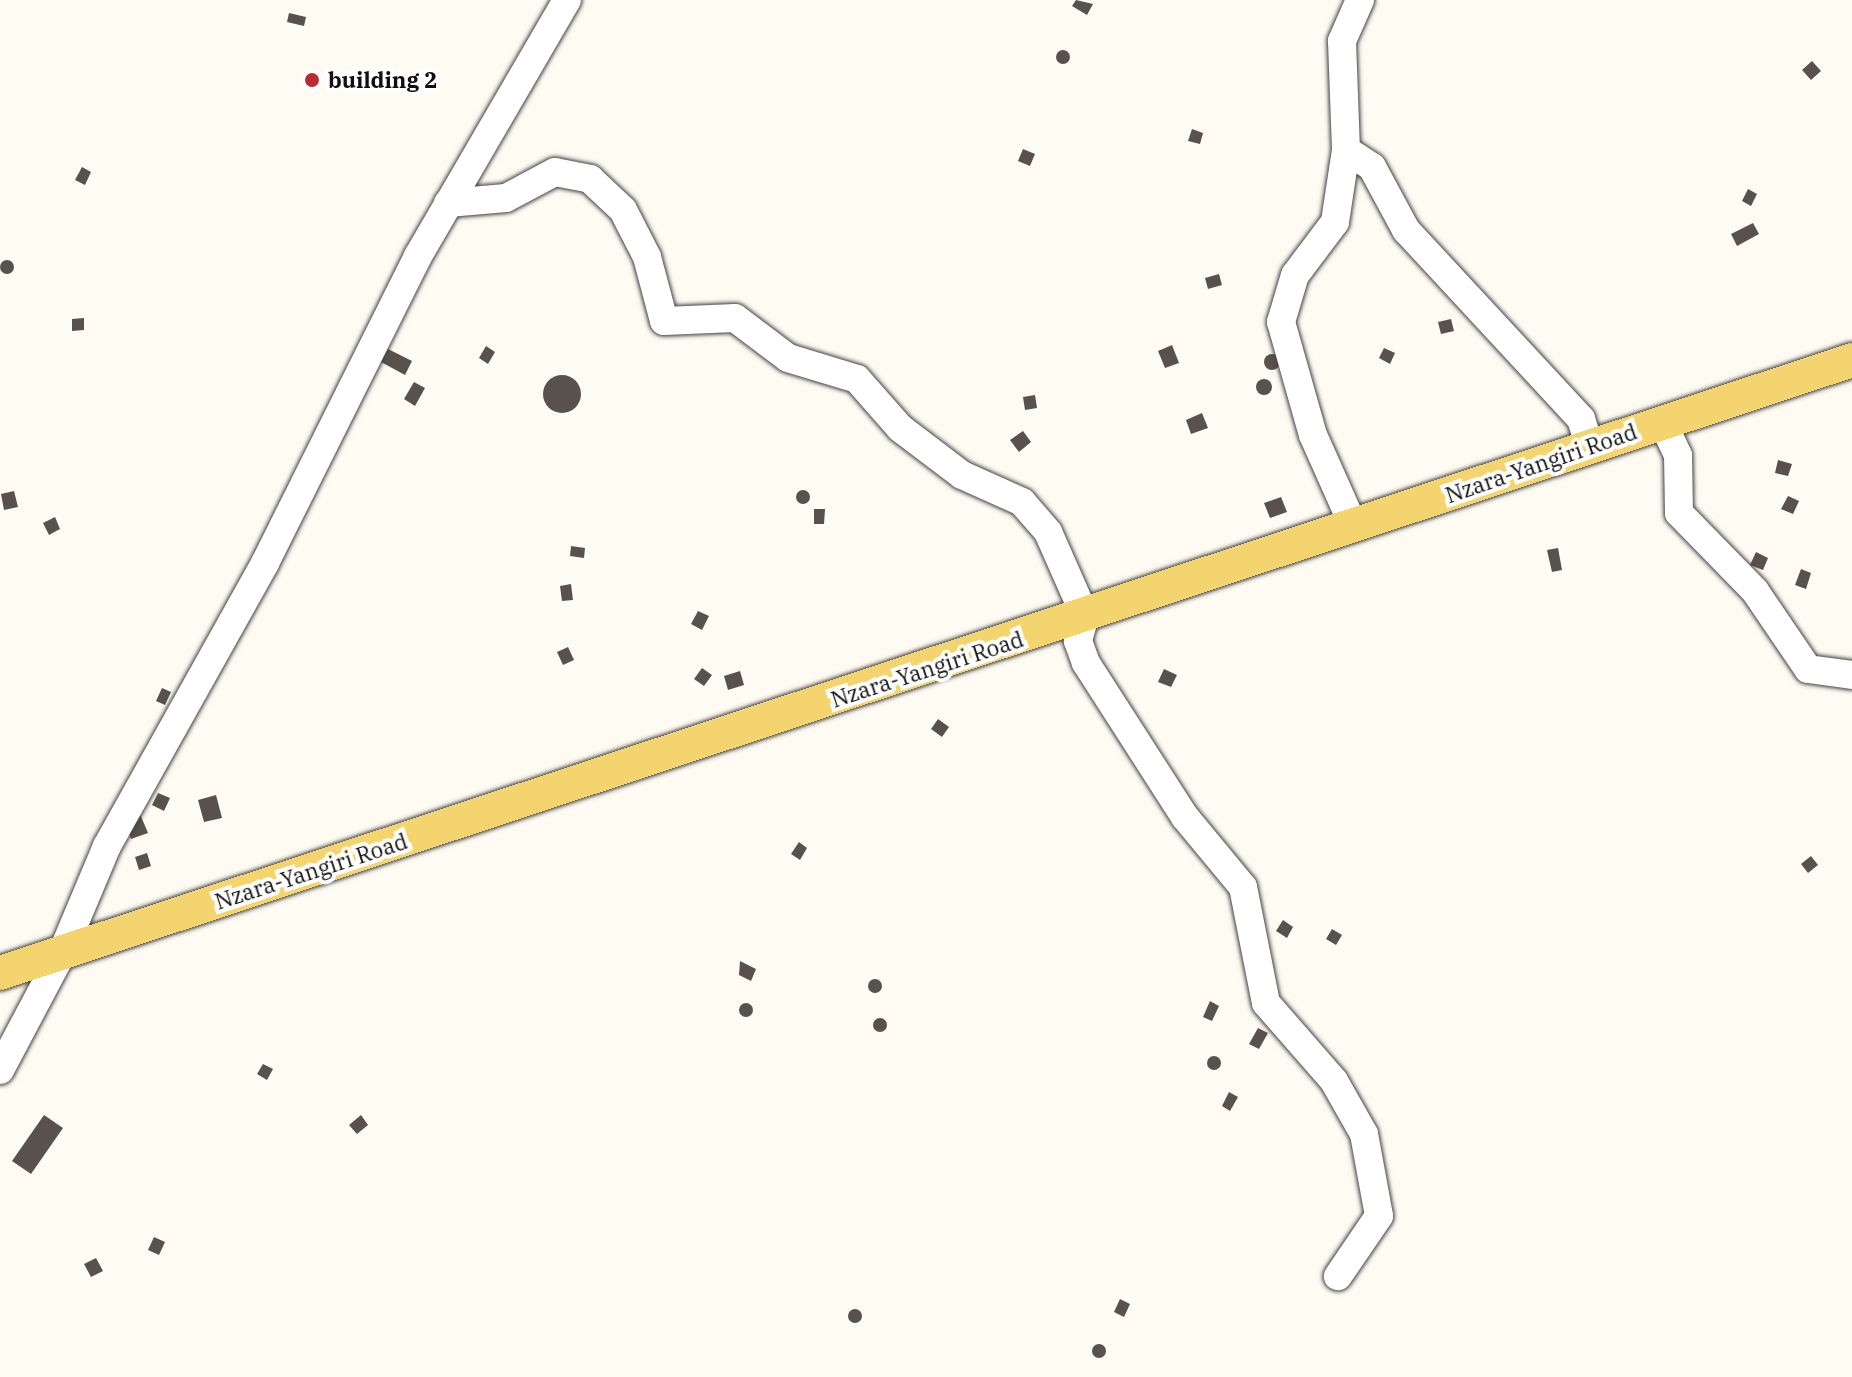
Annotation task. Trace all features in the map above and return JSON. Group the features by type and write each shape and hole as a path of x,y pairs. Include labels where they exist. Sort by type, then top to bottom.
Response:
{"main road":[{"name":"Nzara-Yangiri Road","path":"0,973 1852,360"}],"street":[{"path":"0,1070 62,953 107,846 265,563 448,203 567,0"},
{"path":"1354,527 1313,435 1281,322 1295,275 1335,222 1346,150 1342,41 1360,0"},
{"path":"1346,150 1372,167 1406,230 1581,419 1590,447"},
{"path":"448,203 506,198 555,172 590,179 623,210 647,257 664,321 725,315 788,358 857,379 889,417 962,475 1022,502 1048,532 1085,616 1078,641 1086,663 1185,817 1243,887 1266,1003 1334,1081 1364,1134 1379,1216 1338,1276"},
{"path":"1662,421 1678,455 1679,513 1755,591 1808,669 1852,675"}],"building":[{"path":"1076,0 1093,4 1087,15 1072,6"},
{"path":"289,13 306,17 304,26 287,22"},
{"path":"1063,50 1070,57 1063,64 1056,57"},
{"path":"1812,61 1821,71 1811,80 1802,70"},
{"name":"building 2","path":"315,72 320,78 307,89 302,83"},
{"path":"1192,129 1203,133 1200,144 1188,141"},
{"path":"1023,149 1035,154 1030,166 1018,161"},
{"path":"82,167 91,172 85,185 75,180"},
{"path":"1748,189 1757,194 1751,206 1742,201"},
{"path":"1753,223 1759,234 1737,246 1731,234"},
{"path":"7,260 14,267 7,274 0,267"},
{"path":"1219,274 1222,285 1208,289 1205,278"},
{"path":"84,318 84,330 72,331 72,319"},
{"path":"1451,319 1454,331 1441,334 1438,322"},
{"path":"1172,345 1179,363 1165,368 1158,351"},
{"path":"486,346 495,352 488,364 479,358"},
{"path":"1384,348 1395,353 1390,364 1379,358"},
{"path":"388,349 412,361 405,375 381,362"},
{"path":"1272,354 1278,356 1278,368 1272,370 1266,368 1264,362 1266,356"},
{"path":"562,375 575,381 581,394 575,407 562,413 549,407 543,394 549,381"},
{"path":"1261,379 1267,379 1272,387 1270,393 1261,395 1256,390 1256,384"},
{"path":"414,382 425,388 415,406 404,399"},
{"path":"1035,395 1037,408 1025,410 1023,397"},
{"path":"1202,413 1208,428 1191,434 1186,420"},
{"path":"1023,431 1031,442 1019,452 1010,440"},
{"path":"1778,460 1792,464 1788,476 1775,473"},
{"path":"803,490 810,497 803,504 796,497"},
{"path":"14,491 18,507 4,510 1,494"},
{"path":"1788,496 1799,501 1793,514 1781,509"},
{"path":"1281,497 1287,512 1270,518 1264,503"},
{"path":"814,509 825,509 824,524 814,524"},
{"path":"55,517 60,529 49,535 43,523"},
{"path":"571,546 585,548 584,558 570,556"},
{"path":"1558,548 1562,570 1552,572 1547,550"},
{"path":"1756,552 1768,558 1763,570 1750,565"},
{"path":"1801,569 1811,573 1806,589 1795,585"},
{"path":"571,584 573,600 562,601 560,586"},
{"path":"698,611 709,616 702,630 691,624"},
{"path":"568,647 574,660 563,665 557,652"},
{"path":"702,668 712,675 704,686 694,679"},
{"path":"1164,669 1177,675 1171,687 1158,682"},
{"path":"740,671 744,685 728,690 724,676"},
{"path":"162,688 171,692 165,705 156,701"},
{"path":"938,719 949,727 942,737 931,729"},
{"path":"158,793 170,798 164,811 152,805"},
{"path":"216,795 222,818 204,822 198,800"},
{"path":"140,814 148,833 131,839 124,821"},
{"path":"799,842 807,848 800,860 791,854"},
{"path":"147,853 151,866 139,870 135,857"},
{"path":"1811,856 1818,865 1808,873 1801,864"},
{"path":"1283,920 1293,927 1287,938 1276,931"},
{"path":"1332,929 1342,935 1336,945 1326,939"},
{"path":"740,961 756,969 751,981 739,975"},
{"path":"875,979 882,986 875,993 868,986"},
{"path":"1210,1001 1219,1006 1212,1021 1203,1017"},
{"path":"746,1003 753,1010 746,1017 739,1010"},
{"path":"880,1018 887,1025 880,1032 873,1025"},
{"path":"1258,1028 1268,1033 1259,1049 1249,1044"},
{"path":"1214,1056 1221,1063 1214,1070 1207,1063"},
{"path":"263,1064 273,1069 267,1080 257,1074"},
{"path":"1229,1092 1238,1097 1230,1111 1222,1106"},
{"path":"44,1115 63,1128 31,1174 12,1161"},
{"path":"361,1115 368,1125 357,1134 349,1125"},
{"path":"154,1237 165,1242 159,1255 148,1250"},
{"path":"96,1258 103,1271 91,1277 84,1264"},
{"path":"1120,1299 1130,1304 1124,1317 1114,1312"},
{"path":"855,1309 862,1316 855,1323 848,1316"},
{"path":"1099,1344 1106,1351 1099,1358 1092,1351"}],"place":[{"name":"building 2","path":"312,80"}]}
